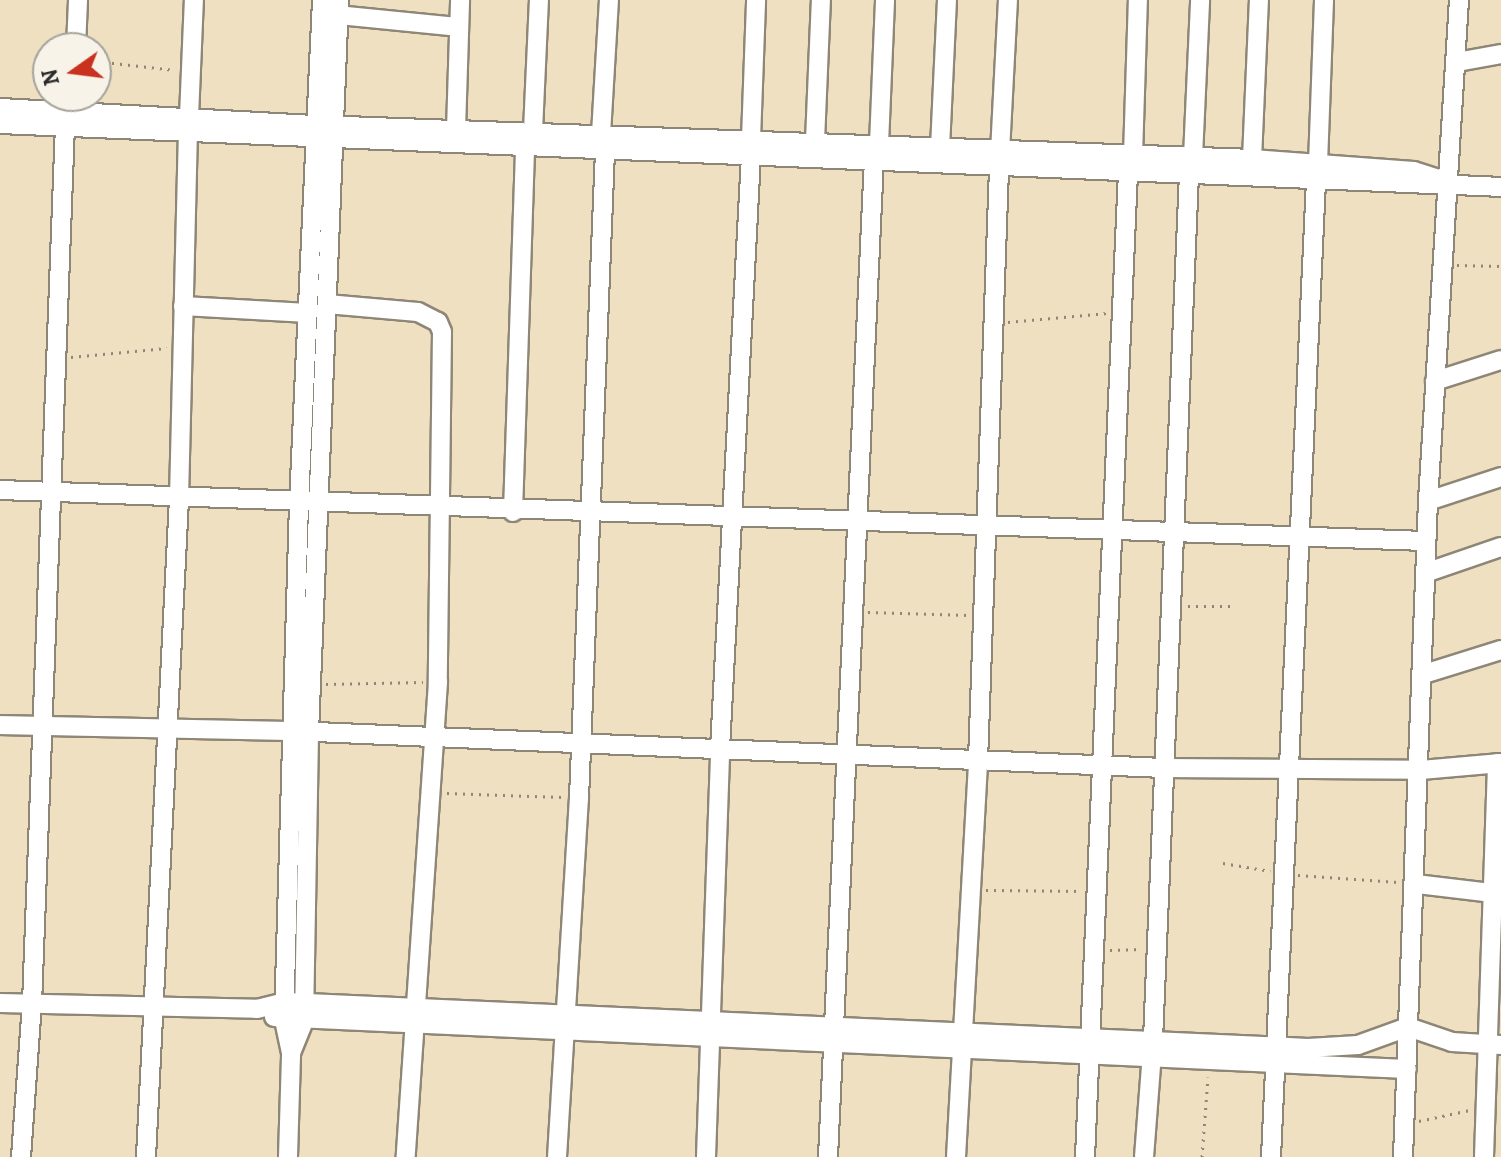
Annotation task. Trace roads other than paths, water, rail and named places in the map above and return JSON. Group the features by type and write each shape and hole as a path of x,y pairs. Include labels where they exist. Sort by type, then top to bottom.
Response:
{"street":[{"path":"77,32 78,0"},
{"path":"146,1157 157,1006 179,498 194,0"},
{"path":"301,731 312,684 327,304 322,0"},
{"path":"456,130 460,0"},
{"path":"513,512 529,139 539,0"},
{"path":"557,1157 579,798 587,515 609,0"},
{"path":"706,1157 720,749 734,516 756,0"},
{"path":"815,141 821,0"},
{"path":"828,1157 885,0"},
{"path":"940,148 947,0"},
{"path":"956,1157 978,761 984,525 1008,0"},
{"path":"1085,1157 1090,951 1102,764 1119,312 1138,0"},
{"path":"1144,1157 1157,948 1200,0"},
{"path":"1252,159 1259,0"},
{"path":"1271,1157 1324,0"},
{"path":"1403,1157 1421,770 1426,541 1459,0"},
{"path":"288,1157 301,731 299,503 308,313 338,8 458,27"},
{"path":"1457,62 1501,54"},
{"path":"0,108 32,109"},
{"path":"0,124 66,112"},
{"path":"21,1157 32,1004 39,727 72,112"},
{"path":"80,112 188,125 326,133 751,147 1317,172"},
{"path":"326,133 456,130 529,139"},
{"path":"751,147 815,141 877,152 940,148 1000,160"},
{"path":"1191,165 1252,159 1410,187 1449,183 1501,187"},
{"path":"327,304 418,312 438,322 442,332 444,510 438,682 412,1019 406,1157"},
{"path":"183,306 308,313"},
{"path":"1435,381 1501,360"},
{"path":"1428,501 1501,477"},
{"path":"0,490 444,510 734,516 1426,541"},
{"path":"1425,573 1501,547"},
{"path":"1424,674 1501,650"},
{"path":"0,725 301,731 1163,768 1421,770 1499,763 1497,860 1492,893 1494,1046 1486,1107 1484,1157"},
{"path":"1416,884 1492,893"},
{"path":"0,1003 257,1009 412,1019 711,1028 1276,1053 1407,1069"},
{"path":"1152,1048 1209,1058 1276,1053 1358,1045 1408,1027 1452,1042 1494,1046"}]}
